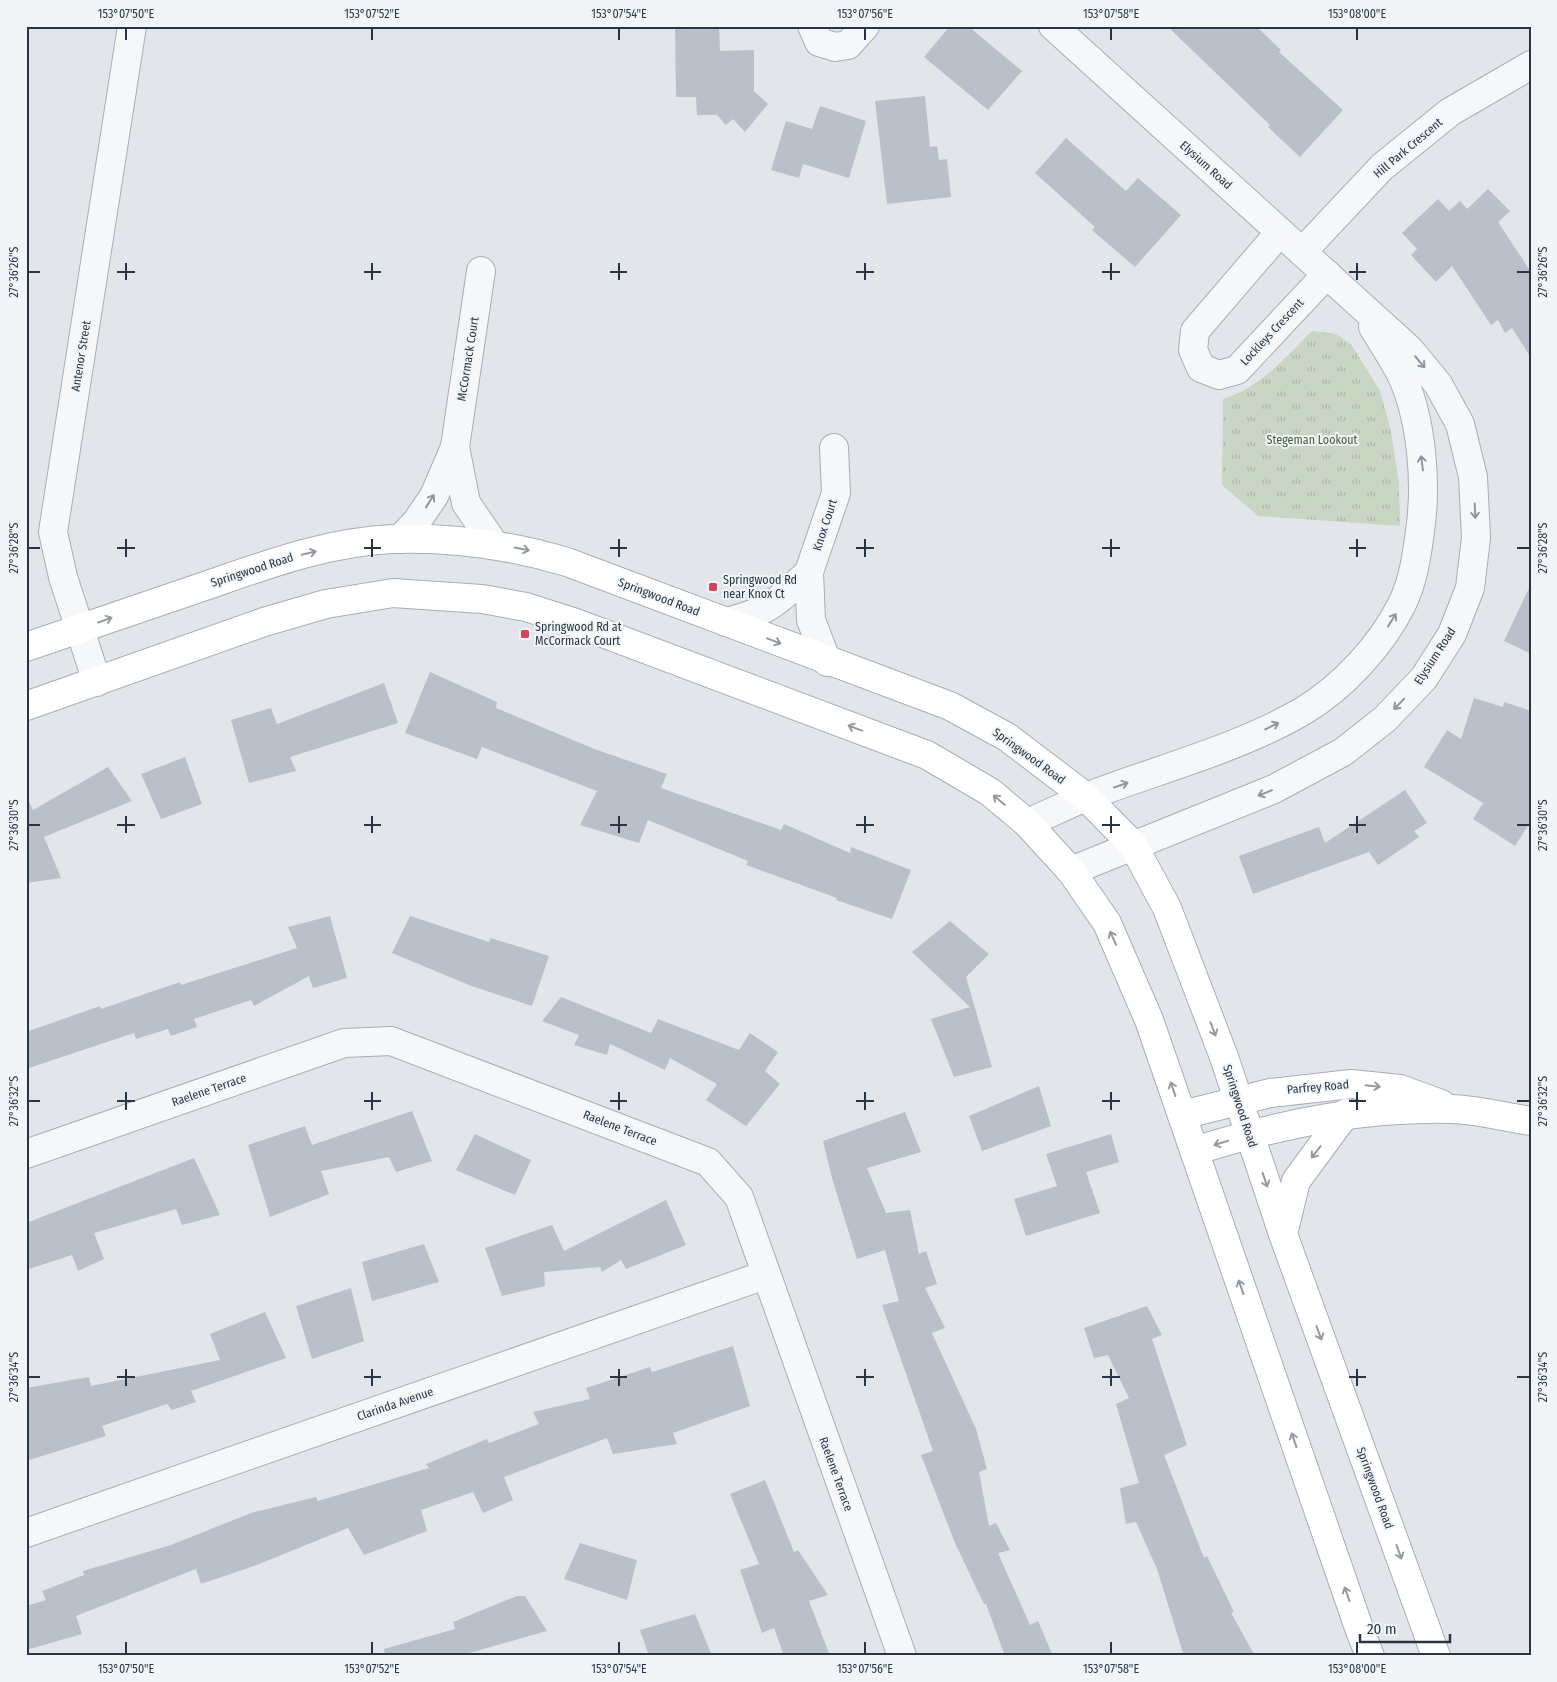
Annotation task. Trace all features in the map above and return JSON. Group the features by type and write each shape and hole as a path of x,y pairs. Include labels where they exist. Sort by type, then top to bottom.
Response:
{"main road":[{"name":"Springwood Road","path":"26,647 279,560 337,546 400,539 446,539 528,550 567,562 827,662 950,706 1008,737 1086,798 1133,845 1167,908 1238,1100 1283,1234 1436,1656"},
{"path":"26,706 264,622 326,604 393,594 482,599 526,607 576,623 927,755 990,792 1027,823 1071,871 1107,923 1149,1020 1358,1628 1370,1656"},
{"name":"Parfrey Road","path":"1182,1115 1270,1092 1350,1084 1400,1088 1454,1110"},
{"name":"Parfrey Road","path":"1194,1151 1249,1134 1346,1113 1454,1110 1531,1121"},
{"path":"1283,1234 1296,1181 1346,1113"}],"street":[{"name":"Antenor Street","path":"97,682 63,577 53,532 132,26"},
{"path":"812,26 819,42 835,47 848,45 865,26"},
{"name":"Elysium Road","path":"1053,26 1360,304 1414,356 1438,384 1460,424 1473,477 1476,538 1470,588 1452,634 1424,678 1385,719 1342,752 1274,789 1071,871"},
{"name":"Hill Park Crescent","path":"1302,252 1390,161 1450,112 1531,65"},
{"name":"Lockleys Crescent","path":"1280,232 1194,331 1193,350 1201,368 1219,375 1237,370 1327,274"},
{"name":"McCormack Court","path":"400,539 417,521 434,496 455,447 481,271"},
{"name":"Elysium Road","path":"1027,823 1086,798 1242,741 1304,710 1342,681 1382,637 1403,603 1416,561 1423,514 1423,468 1415,417 1401,374 1360,304"},
{"name":"McCormack Court","path":"455,447 466,503 494,544"},
{"name":"Knox Court","path":"827,662 811,620 809,572 836,493 834,448"},
{"name":"Knox Court","path":"726,622 750,616 770,608 809,572"},
{"name":"Raelene Terrace","path":"26,1154 344,1043 391,1041 708,1162 739,1197 765,1275 902,1656"},
{"name":"Clarinda Avenue","path":"26,1533 765,1275"}],"green space":[{"name":"Stegeman Lookout","path":"1312,331 1336,334 1351,344 1380,391 1391,431 1399,484 1400,526 1258,516 1222,485 1223,399 1249,388 1260,380"}],"building":[{"path":"675,26 719,26 720,51 754,50 754,91 768,104 745,132 733,119 726,125 717,115 697,115 696,97 676,97"},
{"path":"950,26 968,26 1022,71 988,110 924,57"},
{"path":"1167,26 1256,26 1281,50 1279,52 1343,110 1300,157 1268,127 1270,125"},
{"path":"925,96 930,147 937,146 939,160 947,159 951,197 887,204 875,101"},
{"path":"820,106 866,121 849,178 803,164 799,178 771,170 786,121 812,129"},
{"path":"1066,138 1126,191 1138,178 1181,215 1135,267 1092,230 1095,227 1035,173"},
{"path":"1488,189 1510,211 1498,222 1531,272 1531,358 1512,328 1505,333 1498,320 1491,325 1452,266 1436,282 1411,255 1417,249 1402,233 1438,199 1449,211 1460,201 1467,209"},
{"path":"1531,584 1531,654 1504,641"},
{"path":"430,672 497,702 496,708 597,750 667,774 661,788 781,830 784,824 850,853 851,847 911,870 892,919 836,900 837,898 746,865 748,861 648,820 639,843 580,825 597,791 482,747 477,759 405,733"},
{"path":"384,683 398,723 290,757 296,771 249,783 231,720 271,708 277,724"},
{"path":"1474,698 1503,707 1504,702 1531,711 1531,821 1515,846 1473,819 1483,803 1424,767 1447,730 1461,739"},
{"path":"185,757 202,804 161,819 141,774"},
{"path":"108,767 132,801 44,837 61,878 26,883 26,796 33,810"},
{"path":"1405,790 1427,823 1414,831 1419,837 1378,865 1369,852 1253,894 1239,856 1319,827 1325,843"},
{"path":"330,916 347,978 313,988 309,976 254,1006 251,1000 194,1019 197,1027 171,1036 168,1029 136,1039 134,1033 26,1069 26,1032 100,1006 101,1009 180,982 181,985 297,948 288,927"},
{"path":"410,916 489,942 491,938 549,956 532,1006 469,985 392,953"},
{"path":"950,921 989,954 966,977 992,1067 954,1077 931,1019 970,1007 912,952"},
{"path":"561,997 651,1033 658,1019 739,1050 750,1033 778,1052 765,1071 780,1084 746,1126 706,1100 717,1084 670,1058 665,1070 610,1044 607,1055 574,1045 579,1035 542,1021"},
{"path":"1039,1086 1051,1126 982,1151 969,1116"},
{"path":"412,1111 432,1161 396,1172 389,1157 321,1171 329,1194 270,1217 248,1145 305,1126 312,1145"},
{"path":"905,1112 921,1152 867,1168 886,1213 910,1210 919,1254 926,1251 937,1284 925,1288 945,1328 932,1333 976,1429 987,1469 979,1472 989,1526 996,1523 1010,1550 998,1553 1030,1625 1038,1621 1053,1656 1005,1656 986,1604 984,1604 955,1543 921,1455 933,1451 882,1305 899,1301 885,1250 857,1259 832,1178 823,1141"},
{"path":"475,1134 531,1160 515,1195 456,1170"},
{"path":"1111,1134 1119,1162 1086,1172 1100,1213 1026,1236 1014,1199 1057,1186 1046,1154"},
{"path":"194,1158 220,1215 182,1225 176,1209 94,1233 104,1259 78,1271 72,1255 26,1270 26,1223"},
{"path":"666,1200 686,1245 626,1269 621,1260 602,1272 600,1267 544,1272 545,1286 502,1296 485,1248 552,1225 564,1251"},
{"path":"424,1244 439,1282 372,1301 362,1262"},
{"path":"351,1288 364,1341 312,1359 296,1306"},
{"path":"1147,1306 1162,1335 1152,1339 1187,1445 1164,1455 1204,1558 1207,1556 1234,1612 1231,1613 1255,1656 1184,1656 1157,1569 1136,1522 1126,1524 1120,1488 1139,1483 1116,1404 1129,1398 1108,1355 1094,1358 1084,1328"},
{"path":"265,1312 286,1358 191,1391 196,1402 172,1410 167,1404 102,1426 106,1436 26,1461 26,1388 89,1377 91,1386 220,1360 210,1334"},
{"path":"733,1346 750,1406 673,1433 677,1444 613,1454 607,1438 504,1477 513,1500 483,1513 473,1492 421,1510 427,1531 364,1555 348,1528 254,1566 201,1584 196,1569 76,1616 82,1634 26,1650 26,1606 46,1600 42,1591 84,1575 83,1571 171,1545 251,1513 316,1497 318,1501 429,1468 426,1464 487,1439 489,1443 539,1424 533,1412 590,1399 586,1388 650,1367 652,1372"},
{"path":"765,1480 794,1552 798,1550 828,1595 809,1601 830,1656 784,1656 774,1628 762,1633 740,1570 759,1564 730,1494"},
{"path":"580,1543 637,1560 627,1600 564,1579"},
{"path":"517,1596 525,1596 547,1631 459,1656 385,1656 384,1649 455,1629 453,1622"},
{"path":"695,1614 712,1656 649,1656 640,1630"}],"place":[{"name":"Springwood Rd near Knox Ct","path":"713,587"},
{"name":"Springwood Rd at McCormack Court","path":"525,634"}]}
